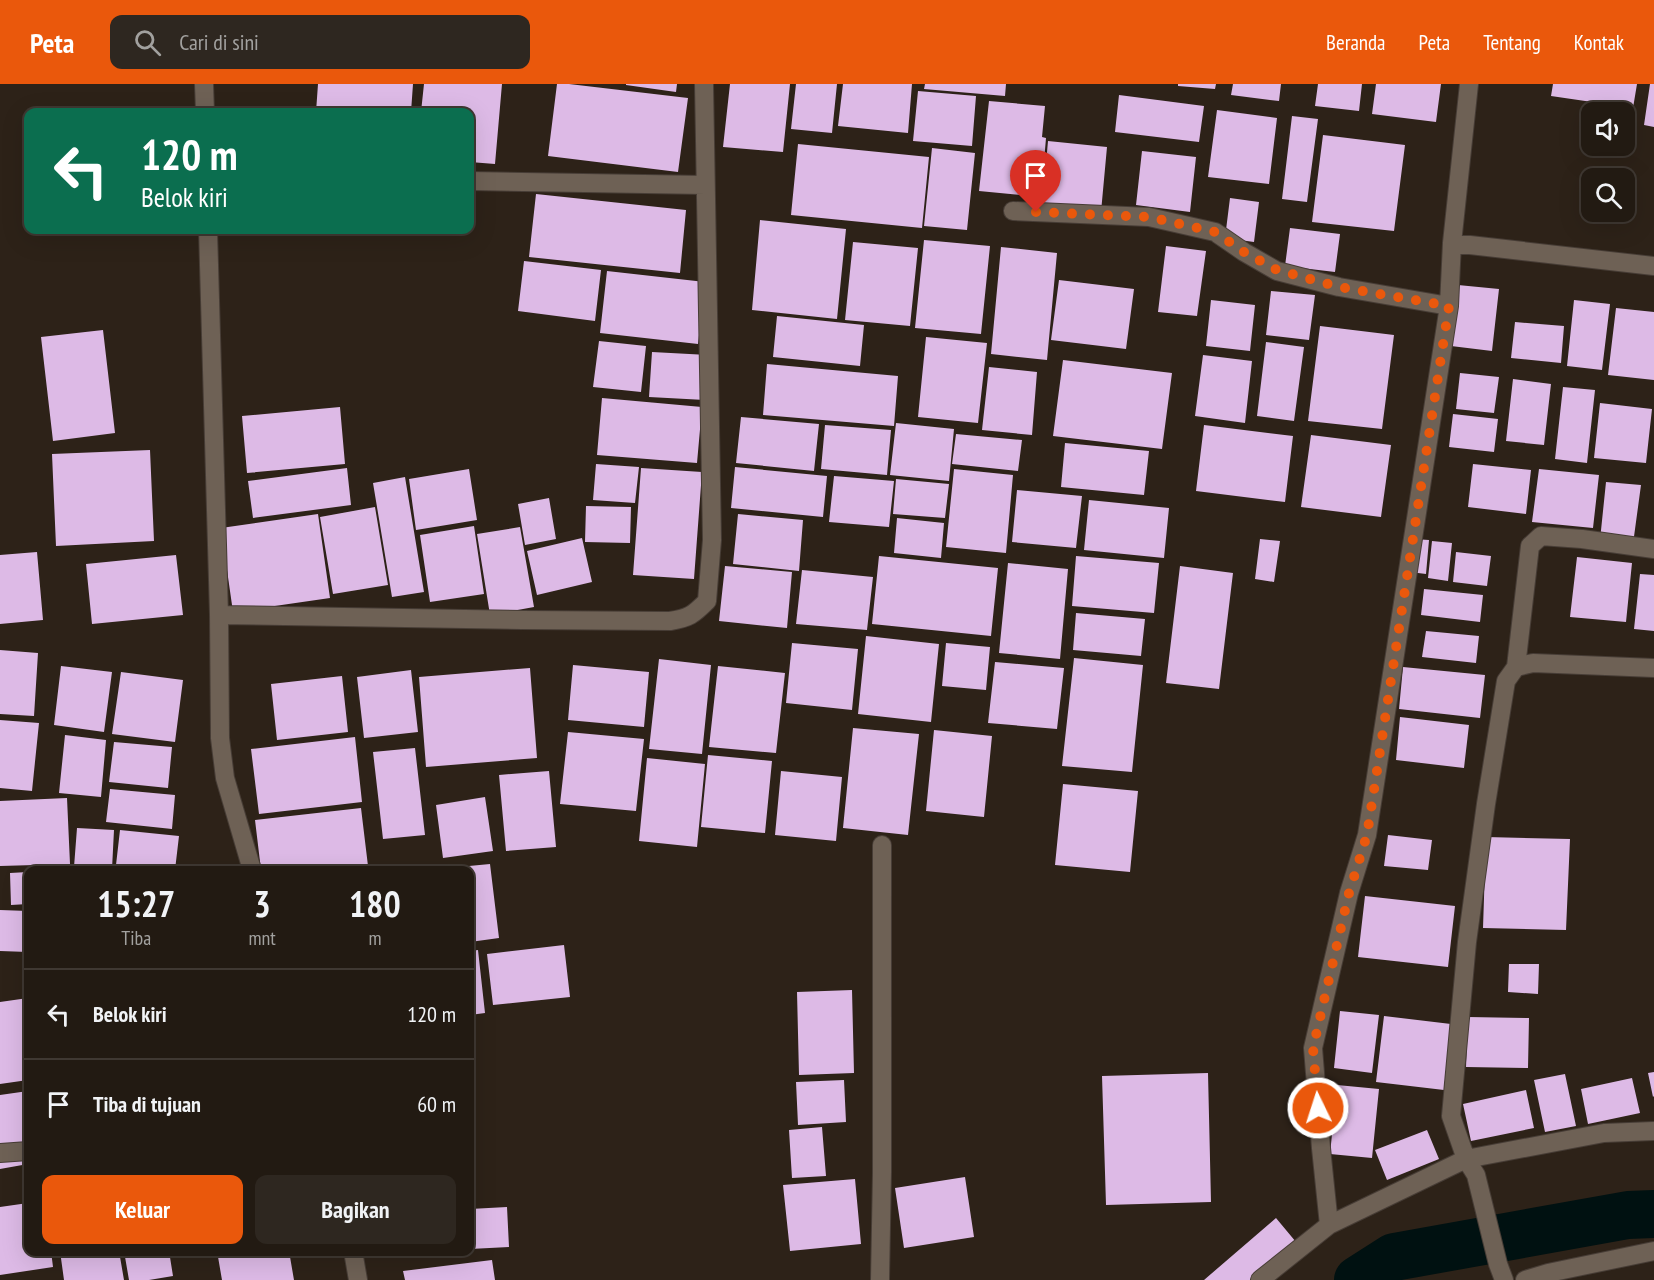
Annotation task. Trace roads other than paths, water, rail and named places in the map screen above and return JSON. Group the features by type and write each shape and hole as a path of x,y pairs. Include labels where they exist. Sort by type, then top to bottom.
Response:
{"street":[{"path":"204,84 205,108"},
{"path":"219,615 670,621 685,618 707,601 712,540 704,84"},
{"path":"1329,1226 1313,1048 1349,893 1367,835 1449,306 1452,243 1469,84"},
{"path":"474,181 705,185"},
{"path":"1013,211 1149,217 1215,232 1244,252 1277,270 1339,287 1449,306"},
{"path":"208,234 219,615 220,738 225,778 251,866"},
{"path":"1452,243 1654,266"},
{"path":"1501,1272 1476,1175 1466,1159 1451,1116 1467,942 1501,702 1506,681 1516,667 1530,546 1541,536 1654,549"},
{"path":"1516,667 1533,663 1654,668"},
{"path":"880,1280 882,845"},
{"path":"1260,1280 1329,1226 1466,1159 1604,1133 1654,1131"},
{"path":"0,1153 24,1151"},
{"path":"1525,1280 1654,1251"},
{"path":"354,1256 358,1280"}],"waterway":[{"path":"1358,1280 1394,1257 1628,1215 1654,1214"}]}
